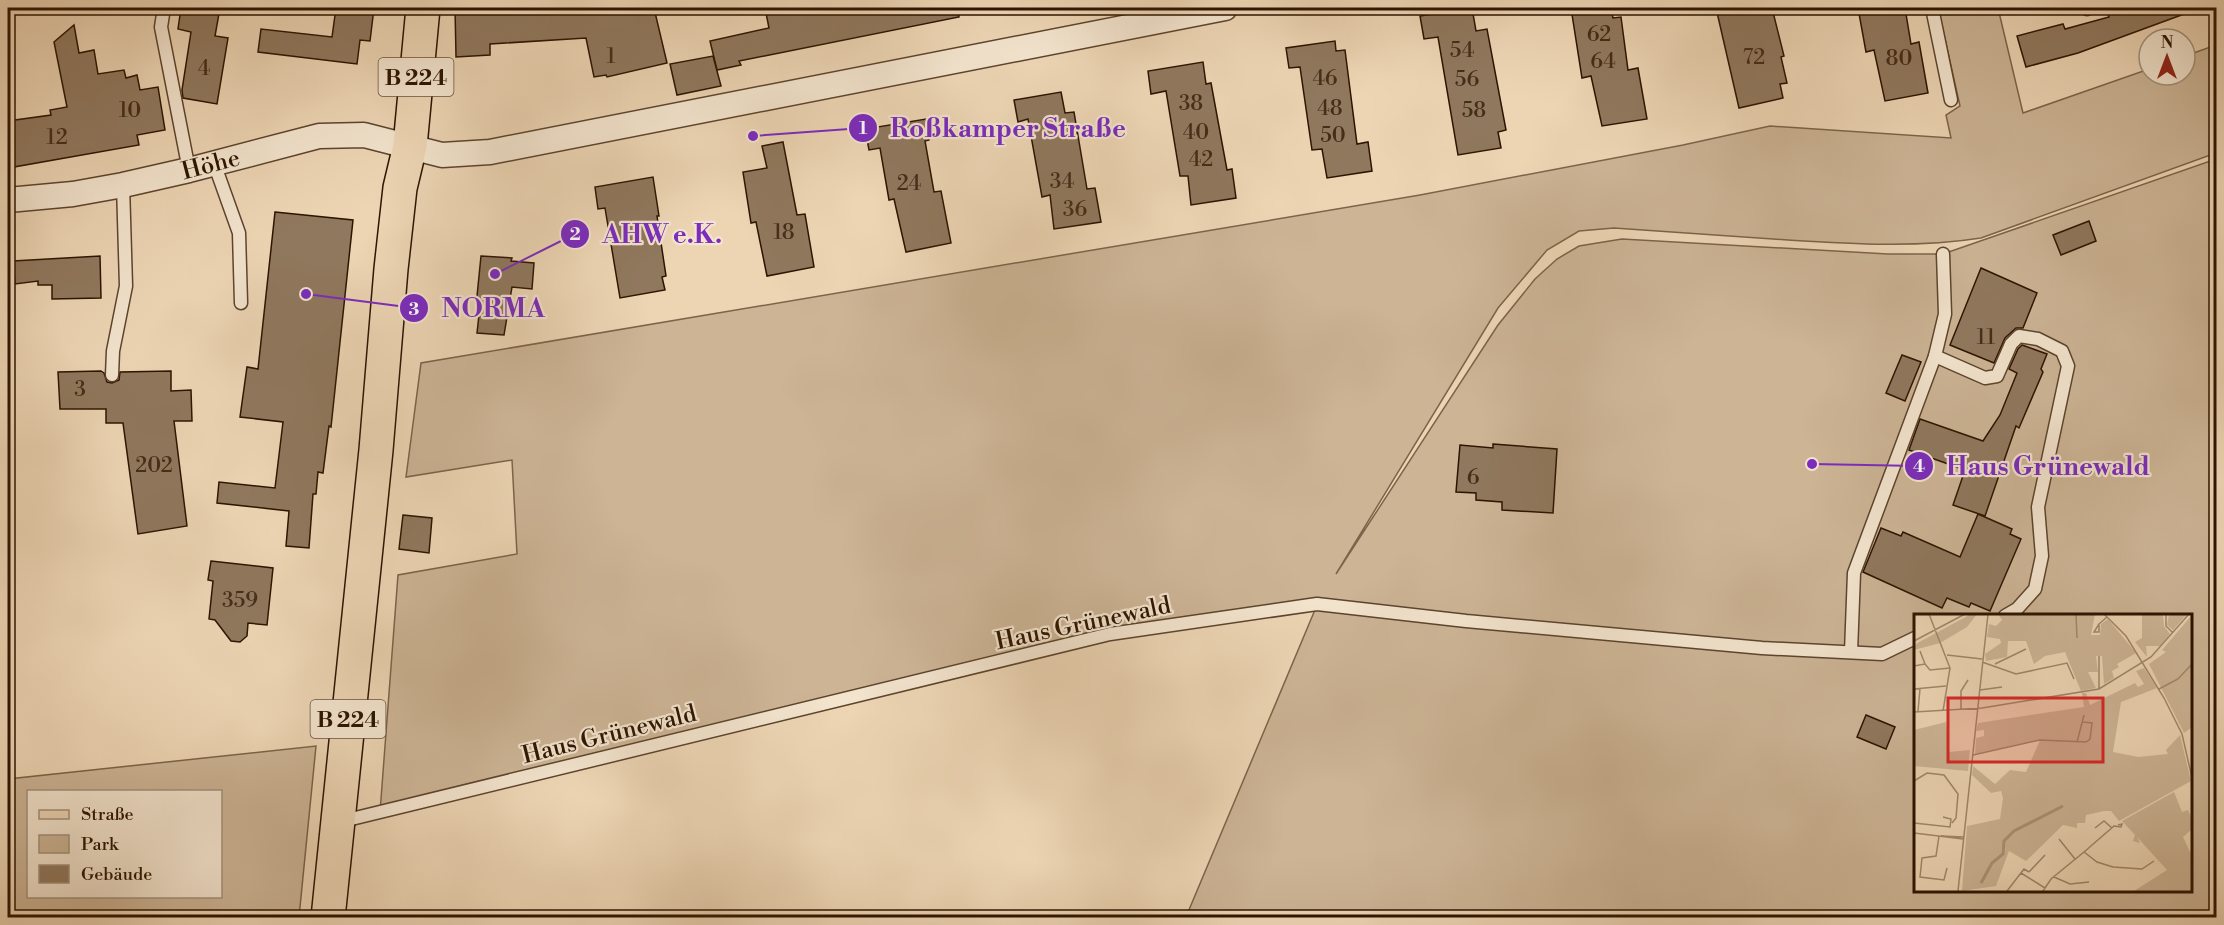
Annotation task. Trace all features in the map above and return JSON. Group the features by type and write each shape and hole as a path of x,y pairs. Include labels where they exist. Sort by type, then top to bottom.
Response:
{"main road":[{"name":"B 224","path":"328,918 391,269 400,188 410,146 423,8"}],"street":[{"name":"Höhe","path":"8,200 73,194 123,185 319,136 364,135 442,155 490,152 1225,8"}],"lane":[{"path":"164,8 161,27 189,170"},
{"path":"1932,8 1951,100"},
{"path":"214,163 239,233 241,303"},
{"path":"112,375 113,351 126,286 123,185"},
{"path":"1851,652 1854,573 1935,356 1945,314 1943,254"},
{"path":"1935,356 1985,378 1997,376 2011,344 2019,336 2037,339 2062,351 2068,366 2038,507 2042,556 2035,589 2017,609 2008,614"},
{"name":"Haus Grünewald","path":"338,822 1110,634 1317,604 1466,621 1738,646 1882,654 1914,638"}],"green space":[{"path":"1938,8 1998,8 2023,113 2137,73 2137,87 2197,87 2197,52 2216,45 2216,153 1981,238 1933,243 1861,244 1614,228 1579,231 1547,250 1498,308 1336,574 1498,325 1535,279 1557,259 1579,246 1622,239 1888,254 1943,254 2216,159 2216,917 1186,917 1317,605 1110,634 380,812 398,575 517,554 512,460 406,477 421,363 1420,195 1683,145 1770,126 1951,138 1946,115 1960,106"},
{"path":"316,746 299,917 8,917 8,779"}],"building":[{"path":"181,8 220,8 215,36 228,38 217,104 183,98 182,90 191,32 178,29"},
{"path":"336,8 374,8 370,41 360,40 357,64 258,52 261,29 332,37"},
{"path":"455,8 654,8 667,63 607,77 606,75 594,77 586,38 490,44 490,55 456,57"},
{"path":"765,8 795,8 796,12 820,8 958,8 959,17 739,61 741,65 717,70 710,41 769,28"},
{"path":"1472,8 1476,31 1487,29 1506,130 1498,132 1501,148 1458,155 1438,37 1424,39 1420,16"},
{"path":"1571,8 1611,8 1613,18 1621,17 1628,70 1638,68 1647,119 1602,126 1591,76 1582,78"},
{"path":"1716,8 1772,8 1784,56 1781,57 1787,83 1780,84 1783,98 1739,108"},
{"path":"1858,8 1905,8 1911,44 1919,42 1928,93 1885,101 1874,50 1866,52"},
{"path":"2106,8 2194,8 2195,10 2149,27 2137,27 2137,31 2078,53 2026,67 2017,36 2063,24 2065,29 2109,17"},
{"path":"74,25 79,53 94,50 98,74 124,70 126,78 137,75 140,90 158,87 165,130 137,135 139,145 8,168 8,121 51,115 50,110 67,107 54,42"},
{"path":"1335,41 1336,51 1345,50 1357,144 1368,142 1372,171 1327,178 1322,149 1312,150 1300,67 1289,68 1286,48"},
{"path":"713,56 721,86 677,95 670,64"},
{"path":"1203,62 1206,84 1211,83 1227,170 1232,169 1236,198 1191,205 1188,176 1180,176 1166,91 1151,94 1148,71"},
{"path":"1061,92 1065,113 1074,112 1087,189 1095,188 1101,222 1054,229 1050,195 1042,197 1028,119 1018,122 1014,100"},
{"path":"926,119 929,140 925,141 934,192 941,191 951,243 906,252 894,199 889,200 880,148 869,150 865,129"},
{"path":"783,142 797,215 805,214 814,267 767,276 756,222 751,223 743,172 767,168 762,146"},
{"path":"653,177 666,276 662,277 665,290 620,298 605,208 598,209 595,187"},
{"path":"275,212 353,220 331,427 329,426 323,473 318,472 316,494 313,494 309,548 286,546 289,511 217,503 219,482 275,488 283,422 240,417 247,367 258,369"},
{"path":"2089,221 2096,241 2061,255 2053,235"},
{"path":"100,256 101,298 52,299 52,285 38,285 38,281 15,284 13,261"},
{"path":"481,256 512,258 511,261 534,263 532,289 512,287 504,335 477,333 480,306 476,306"},
{"path":"1981,268 2037,293 2023,328 2016,328 2005,338 1994,363 1950,345"},
{"path":"2022,345 2047,354 2041,369 2043,372 2019,428 2016,426 1985,516 1953,505 1965,470 1909,450 1920,419 1983,441 2000,415 2013,383 2017,373 2009,369"},
{"path":"1902,355 1921,362 1905,401 1886,393"},
{"path":"101,371 107,382 112,383 119,380 120,372 171,371 171,391 191,390 192,421 174,421 187,526 138,534 123,423 106,423 106,409 60,409 58,372"},
{"path":"1493,444 1557,449 1553,513 1502,510 1502,502 1476,500 1476,493 1456,492 1460,445 1493,448"},
{"path":"1978,514 2012,529 2010,534 2021,539 1990,611 1971,603 1969,607 1947,598 1942,608 1863,572 1881,528 1901,536 1903,532 1960,557"},
{"path":"403,515 432,518 429,553 399,549"},
{"path":"211,561 273,568 267,625 248,623 247,636 240,642 231,641 215,620 209,619 213,581 208,580"},
{"path":"1866,715 1895,727 1886,749 1857,737"}],"place":[{"name":"Roßkamper Straße","path":"753,136"},
{"name":"AHW e.K.","path":"495,274"},
{"name":"NORMA","path":"306,294"},
{"name":"Haus Grünewald","path":"1812,464"}]}
